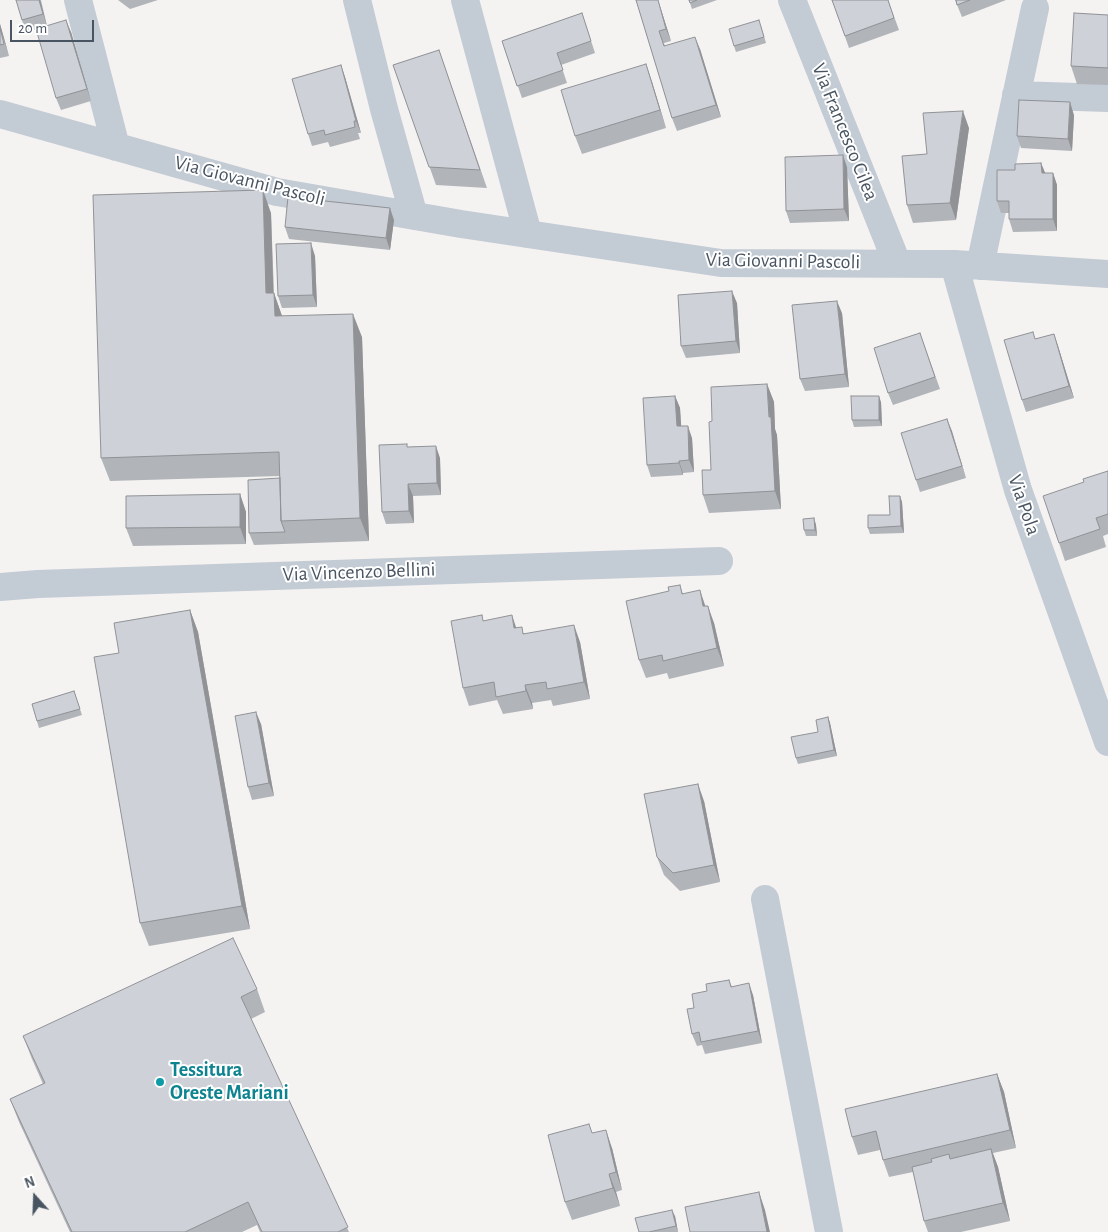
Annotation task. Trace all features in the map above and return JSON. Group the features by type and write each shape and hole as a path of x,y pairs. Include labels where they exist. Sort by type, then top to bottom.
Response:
{"street":[{"path":"78,0 116,147"},
{"path":"357,0 384,109 414,216"},
{"path":"465,0 528,234"},
{"name":"Via Francesco Cilea","path":"792,0 897,264"},
{"path":"967,265 1016,95 1035,8"},
{"path":"1016,95 1108,98"},
{"name":"Via Giovanni Pascoli","path":"0,114 277,192 528,234 721,262 967,265 1108,274"},
{"name":"Via Pola","path":"967,265 1018,490 1108,742"},
{"name":"Via Vincenzo Bellini","path":"0,587 67,582 719,561"},
{"path":"765,899 829,1232"}],"building":[{"path":"16,0 39,0 43,14 22,20"},
{"path":"636,0 658,0 666,29 659,31 664,46 695,37 716,105 672,118"},
{"path":"832,0 888,0 894,18 845,36"},
{"path":"956,0 970,0 957,5"},
{"path":"582,13 591,41 557,53 563,70 517,86 502,41"},
{"path":"1074,13 1108,15 1108,68 1071,66"},
{"path":"66,20 87,89 56,98 36,29"},
{"path":"759,20 764,37 734,46 729,29"},
{"path":"0,28 4,44 0,45"},
{"path":"439,50 480,170 429,167 393,65"},
{"path":"646,64 660,110 575,136 561,90"},
{"path":"341,65 356,121 354,121 355,127 325,135 324,130 308,134 292,79"},
{"path":"1019,100 1070,102 1068,139 1017,136"},
{"path":"963,111 950,203 907,205 902,156 927,154 923,113"},
{"path":"843,155 844,209 786,211 785,157"},
{"path":"1041,163 1042,173 1053,173 1053,219 1009,219 1009,201 997,201 997,170 1015,170 1015,164"},
{"path":"263,190 266,293 274,293 275,316 353,314 360,518 281,521 279,452 101,458 93,195"},
{"path":"288,197 390,208 386,238 285,227"},
{"path":"311,243 313,295 278,296 276,244"},
{"path":"732,291 736,341 681,346 678,295"},
{"path":"837,301 845,374 800,379 792,305"},
{"path":"1033,332 1035,339 1054,334 1069,386 1022,400 1004,340"},
{"path":"920,333 935,377 888,393 874,348"},
{"path":"767,384 769,417 771,417 775,491 703,495 702,470 711,470 709,422 712,421 711,387"},
{"path":"675,396 677,426 688,426 689,460 679,461 679,463 647,465 643,398"},
{"path":"851,396 879,396 879,420 852,420"},
{"path":"947,419 962,466 916,480 901,433"},
{"path":"407,444 407,447 436,446 437,483 408,484 409,511 382,512 379,445"},
{"path":"1108,471 1108,514 1096,518 1100,529 1059,543 1043,496 1084,482 1083,479"},
{"path":"280,478 281,521 285,532 249,533 248,480"},
{"path":"240,494 240,527 126,528 126,496"},
{"path":"889,496 900,496 901,526 868,528 868,515 890,515"},
{"path":"814,518 815,530 804,530 803,519"},
{"path":"680,585 682,594 700,590 703,606 708,606 717,648 663,661 662,655 639,660 626,601 669,591 668,587"},
{"path":"190,610 242,906 140,923 94,657 119,653 114,623"},
{"path":"482,615 483,621 512,615 514,628 522,627 523,634 574,625 584,682 547,689 546,682 525,685 526,691 496,697 494,682 463,688 451,621"},
{"path":"74,691 80,709 37,721 32,704"},
{"path":"256,712 269,783 248,787 235,716"},
{"path":"828,717 834,750 796,758 791,737 818,732 816,720"},
{"path":"698,784 714,865 673,873 657,857 644,794"},
{"name":"Tessitura Oreste Mariani","path":"233,938 257,989 241,997 348,1227 338,1232 262,1232 248,1202 185,1232 72,1232 10,1099 45,1083 23,1036"},
{"path":"729,980 731,987 749,983 758,1031 701,1042 699,1032 692,1034 687,1009 694,1008 692,994 707,991 706,984"},
{"path":"997,1074 1010,1130 883,1160 876,1131 852,1137 845,1109"},
{"path":"589,1124 592,1133 606,1130 616,1172 609,1174 613,1188 565,1202 548,1135"},
{"path":"991,1149 1003,1203 924,1221 912,1167 932,1162 931,1159 949,1154 950,1159"},
{"path":"759,1192 767,1232 690,1232 685,1207"},
{"path":"672,1210 676,1226 649,1232 639,1232 635,1218"}],"place":[{"name":"Tessitura Oreste Mariani","path":"160,1082"}]}
